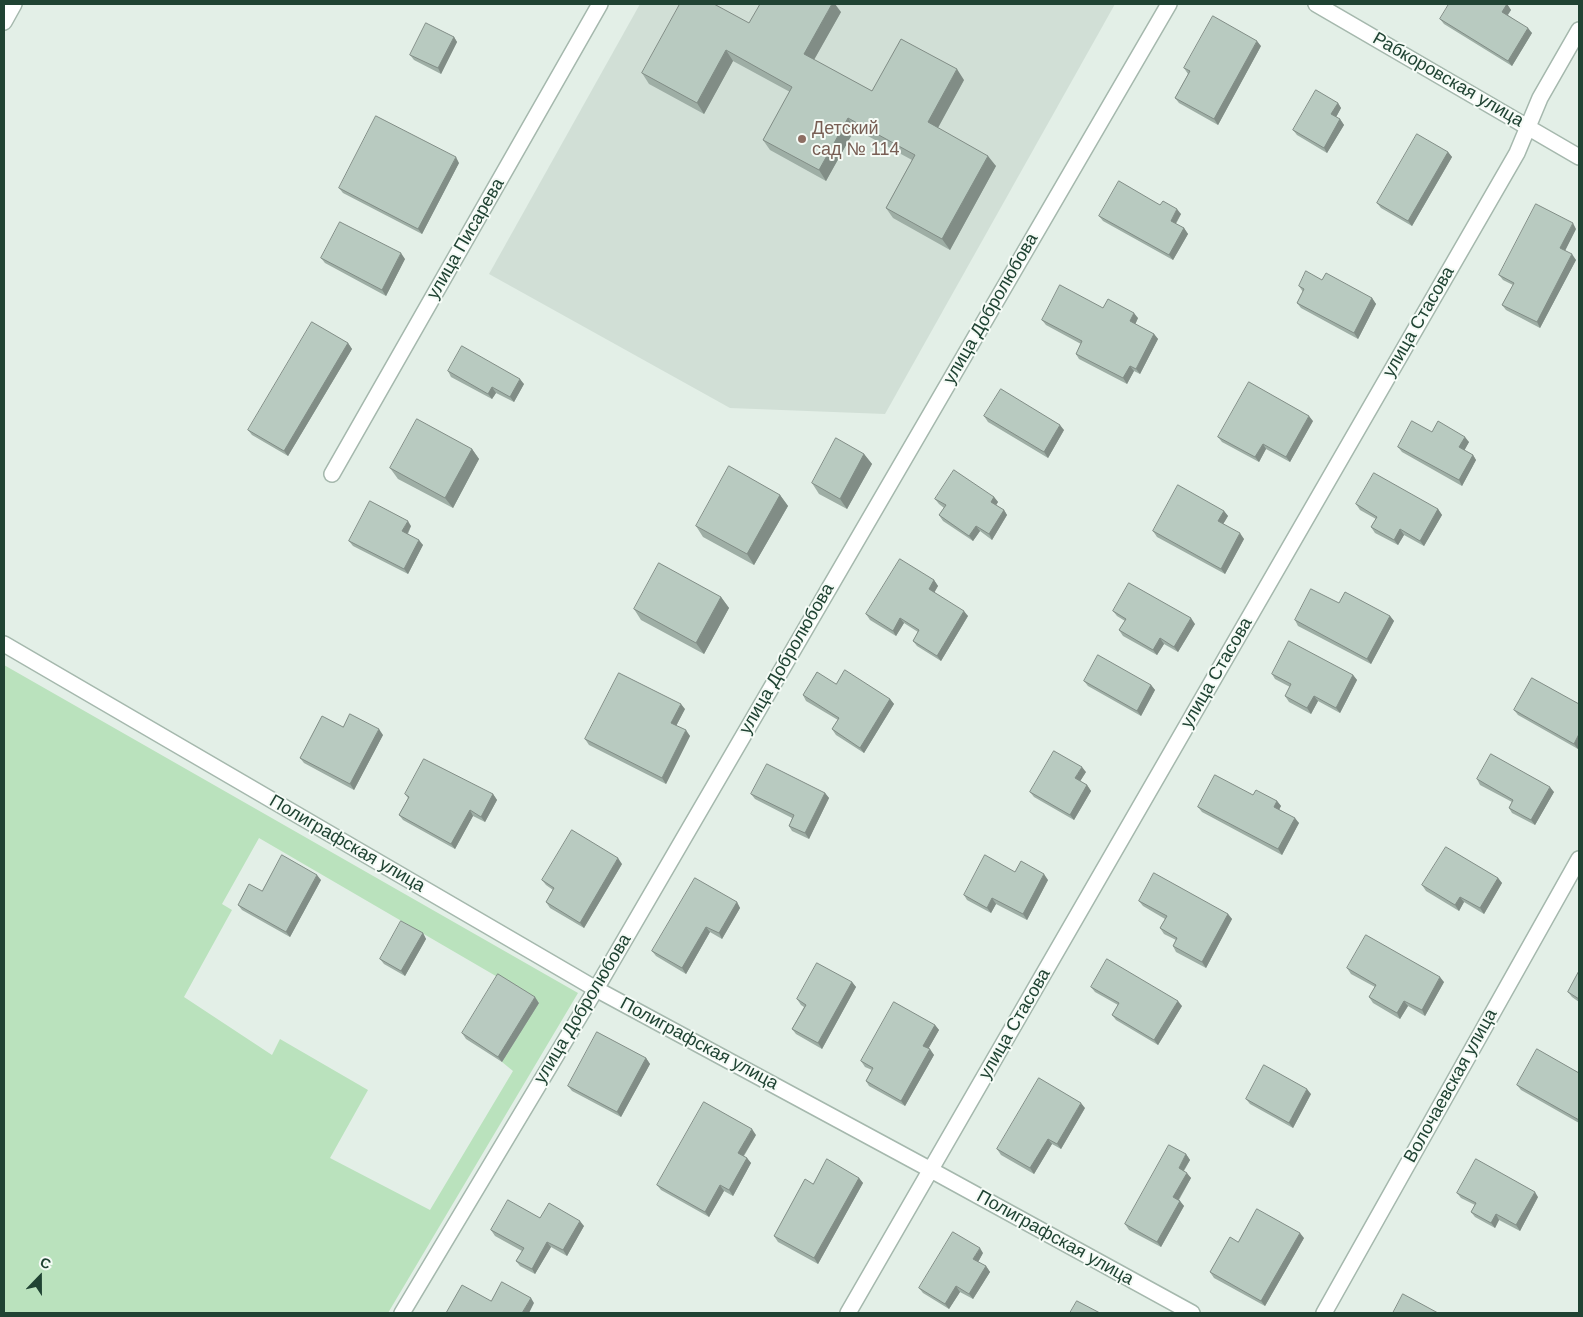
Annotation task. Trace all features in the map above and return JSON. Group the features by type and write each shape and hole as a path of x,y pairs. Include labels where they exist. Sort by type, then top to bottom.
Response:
{"street":[{"path":"4,22 14,4"},
{"name":"улица Писарева","path":"332,474 600,4"},
{"name":"улица Добролюбова","path":"402,1313 596,989 1169,4"},
{"name":"Рабкоровская улица","path":"1316,4 1579,157"},
{"name":"улица Стасова","path":"848,1313 1517,153 1540,98 1579,30"},
{"name":"Полиграфская улица","path":"4,644 596,989 1192,1313"},
{"name":"Волочаевская улица","path":"1324,1313 1579,858"}],"shaded area":[{"name":"Детский сад № 114","path":"640,4 1115,4 885,414 730,408 489,274"}],"green space":[{"path":"4,665 578,993 388,1313 4,1313","holes":["259,838 539,1002 502,1062 513,1071 430,1210 330,1158 368,1090 280,1039 272,1055 184,997 232,910 222,904"]}],"building":[{"path":"680,4 714,4 749,23 760,4 832,4 804,54 872,91 901,39 957,69 928,122 988,156 942,239 886,208 915,155 848,118 819,170 763,140 792,87 726,50 697,103 642,73"},
{"path":"1449,4 1507,4 1502,12 1528,28 1508,61 1440,19"},
{"path":"1213,16 1257,41 1214,119 1175,98 1190,71 1184,68"},
{"path":"426,23 454,37 438,68 410,55"},
{"path":"1316,90 1338,103 1331,114 1340,119 1324,148 1293,130"},
{"path":"376,116 456,157 418,229 339,188"},
{"path":"1417,134 1448,152 1408,221 1377,203"},
{"path":"1119,181 1160,205 1163,201 1177,209 1171,221 1184,228 1169,255 1099,216"},
{"path":"1536,204 1573,223 1560,248 1572,254 1537,322 1502,305 1514,283 1499,275"},
{"path":"340,222 401,253 382,290 321,258"},
{"path":"1306,271 1322,280 1326,273 1372,298 1354,333 1297,303 1304,289 1299,286"},
{"path":"1060,285 1103,308 1108,299 1134,313 1130,321 1154,334 1136,369 1130,366 1123,378 1076,354 1082,341 1042,320"},
{"path":"312,322 348,343 284,451 248,430"},
{"path":"462,346 520,379 510,397 492,387 488,394 448,371"},
{"path":"1249,382 1309,416 1286,457 1263,444 1255,457 1218,437"},
{"path":"1001,389 1060,425 1044,452 984,416"},
{"path":"417,419 472,449 445,498 390,468"},
{"path":"1412,421 1432,432 1438,421 1465,437 1459,447 1473,455 1459,480 1398,447"},
{"path":"836,438 864,454 840,499 812,483"},
{"path":"729,466 780,495 747,554 696,526"},
{"path":"954,470 994,497 991,502 1004,510 989,534 976,526 969,536 939,515 946,505 935,499"},
{"path":"1374,473 1438,509 1420,541 1400,529 1394,540 1371,527 1377,517 1356,504"},
{"path":"1178,485 1224,511 1218,521 1240,533 1221,569 1153,531"},
{"path":"370,501 408,521 402,531 419,540 404,569 349,541"},
{"path":"900,559 934,580 929,589 964,611 937,656 913,641 919,630 900,618 893,631 866,614"},
{"path":"659,563 721,597 696,643 634,609"},
{"path":"1129,583 1191,618 1174,647 1160,638 1153,650 1119,630 1126,619 1113,611"},
{"path":"1311,589 1339,603 1345,592 1390,616 1367,659 1295,620"},
{"path":"1289,641 1353,675 1336,708 1314,696 1307,708 1285,696 1291,684 1272,674"},
{"path":"1098,655 1151,685 1137,711 1084,681"},
{"path":"845,670 890,699 860,748 832,729 839,718 803,695 817,672 836,684"},
{"path":"619,673 681,704 671,723 686,730 662,778 585,739"},
{"path":"1532,678 1579,704 1579,734 1574,744 1514,710"},
{"path":"350,714 379,729 350,784 300,758 322,716 343,727"},
{"path":"1054,751 1082,767 1075,778 1087,785 1070,815 1030,792"},
{"path":"1491,754 1550,787 1531,820 1509,808 1513,800 1477,779"},
{"path":"424,759 493,794 481,817 470,810 451,844 399,815 409,797 405,794"},
{"path":"767,764 825,793 805,833 789,826 794,815 751,794"},
{"path":"1215,775 1253,795 1256,790 1277,801 1274,807 1295,818 1278,849 1198,807"},
{"path":"572,830 618,858 580,923 546,902 554,888 542,880"},
{"path":"1446,847 1498,878 1480,908 1460,897 1455,905 1422,885"},
{"path":"282,855 317,875 286,932 238,905 249,884 262,891"},
{"path":"985,855 1015,872 1021,861 1044,874 1023,914 992,898 987,908 964,895"},
{"path":"1154,873 1228,914 1202,962 1173,946 1177,938 1160,928 1167,916 1139,901"},
{"path":"695,878 737,902 719,933 706,927 682,968 652,951"},
{"path":"401,921 423,933 401,971 380,959"},
{"path":"1366,935 1440,977 1422,1010 1404,1001 1397,1013 1369,997 1376,985 1347,968"},
{"path":"1107,959 1178,1001 1154,1040 1112,1015 1119,1003 1091,987"},
{"path":"817,963 852,982 818,1043 792,1029 806,1005 797,999"},
{"path":"1579,971 1579,999 1568,992"},
{"path":"498,974 535,997 498,1057 462,1033"},
{"path":"894,1002 935,1025 923,1046 930,1049 901,1101 866,1081 873,1068 861,1061"},
{"path":"597,1032 646,1058 617,1112 568,1086"},
{"path":"1537,1049 1579,1073 1579,1120 1517,1085"},
{"path":"1264,1065 1307,1089 1289,1123 1246,1099"},
{"path":"1039,1078 1081,1103 1057,1144 1048,1139 1030,1168 997,1149"},
{"path":"704,1102 752,1129 738,1153 747,1158 729,1190 720,1185 705,1212 657,1185"},
{"path":"1169,1145 1186,1154 1179,1168 1187,1173 1173,1197 1180,1201 1157,1242 1125,1224"},
{"path":"827,1159 859,1178 814,1258 774,1236 805,1179 813,1184"},
{"path":"1476,1159 1535,1192 1516,1225 1496,1214 1491,1223 1471,1212 1476,1203 1457,1193"},
{"path":"508,1200 540,1218 549,1203 580,1221 563,1250 547,1242 532,1269 516,1261 524,1248 491,1230"},
{"path":"1257,1209 1300,1233 1261,1301 1210,1272 1230,1237 1238,1242"},
{"path":"953,1232 980,1248 973,1259 986,1266 969,1294 956,1286 945,1304 919,1288"},
{"path":"502,1282 531,1298 522,1313 446,1313 462,1285 491,1301"},
{"path":"1403,1294 1438,1313 1393,1313"},
{"path":"1077,1301 1100,1313 1070,1313"}],"place":[{"name":"Детский сад № 114","path":"802,139"}]}
